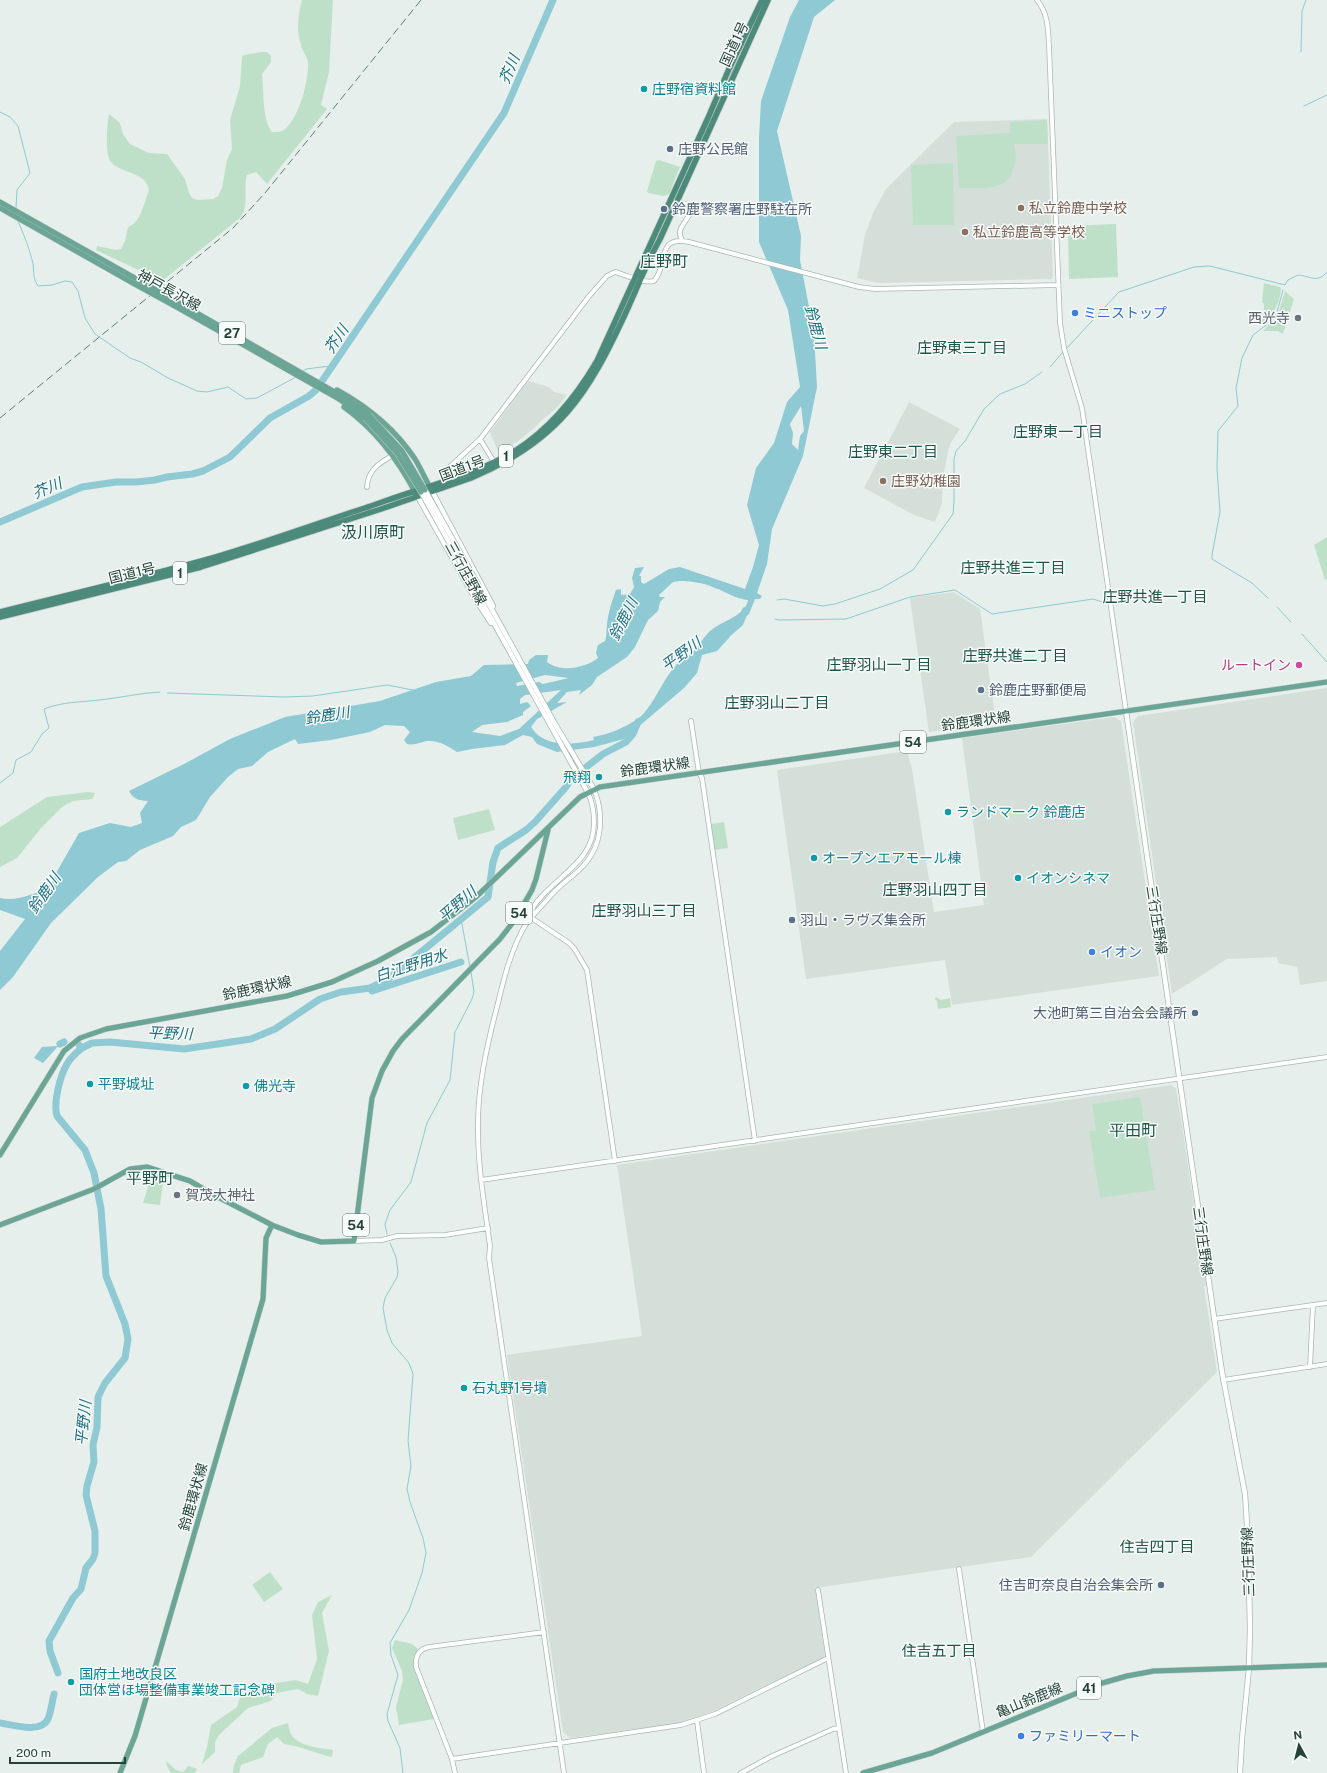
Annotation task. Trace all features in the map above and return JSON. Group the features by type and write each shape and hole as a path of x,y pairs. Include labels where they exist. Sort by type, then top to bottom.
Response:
{"highway":[{"name":"国道1号","path":"0,612 216,557 423,491 471,478 503,464 534,444 554,427 578,400 595,375 627,309 637,279 729,69 762,0"},
{"name":"国道1号","path":"0,617 201,567 423,491 494,462 514,452 540,432 573,398 597,361 676,201 768,0"}],"main road":[{"name":"神戸長沢線","path":"0,202 132,280"},
{"name":"神戸長沢線","path":"0,208 330,390 367,417 402,451 423,491"},
{"name":"神戸長沢線","path":"288,368 295,369 330,390 397,437 415,460 423,491"},
{"name":"神戸長沢線","path":"367,417 386,445 423,491"},
{"name":"三行庄野線","path":"423,491 477,588 506,634 594,789"},
{"name":"三行庄野線","path":"423,491 472,594 493,624 588,793"},
{"name":"三行庄野線","path":"423,491 489,598 506,634"},
{"name":"三行庄野線","path":"477,588 493,624"},
{"name":"鈴鹿環状線","path":"0,1155 59,1058 74,1042 80,1038 106,1029 287,996 332,982 378,961 431,932 476,897 580,797 594,789 1327,682"},
{"name":"三行庄野線","path":"1126,711 1223,1380 1247,1513 1250,1628 1249,1668 1240,1773"},
{"name":"鈴鹿環状線","path":"354,1241 372,1098 378,1080 393,1051 402,1038 504,934 520,912 536,879 548,829"},
{"path":"537,840 542,851"},
{"name":"54","path":"0,1225 95,1189 130,1169 142,1167 190,1181 272,1225 321,1242 354,1241"},
{"name":"鈴鹿環状線","path":"120,1773 135,1736 263,1299 266,1238 272,1225"},
{"name":"亀山鈴鹿線","path":"863,1773 913,1759 1099,1684 1127,1676 1154,1671 1327,1665"}],"street":[{"path":"1037,0 1043,6 1046,13 1049,45 1060,323 1064,348 1082,408 1126,711"},
{"path":"676,201 688,205 690,213 680,229 679,236 682,241"},
{"path":"444,482 443,475 445,470 480,439 574,315 607,276 613,272 650,282 654,281 658,275 668,246 675,241 689,242 859,287 875,289 1058,285"},
{"path":"480,439 494,462"},
{"path":"367,487 368,478 372,471 380,463 394,455"},
{"path":"691,721 699,773 702,778 754,1141"},
{"path":"530,917 536,913 558,888 584,866 592,853 599,836 601,819 598,799 594,789"},
{"path":"564,1773 492,1278 488,1228 481,1180 478,1130 481,1084 486,1053 511,956 522,930 530,917 531,911 538,901 578,863 589,848 593,833 594,821 592,802 588,793"},
{"path":"530,917 569,943 574,948 587,970 614,1161"},
{"path":"481,1180 1327,1057"},
{"path":"354,1241 382,1240 397,1236 445,1235 488,1228"},
{"path":"1214,1319 1327,1303"},
{"path":"1310,1367 1313,1305"},
{"path":"1223,1380 1327,1364"},
{"path":"959,1569 983,1732"},
{"path":"818,1590 846,1773"},
{"path":"455,1773 452,1759 416,1667 416,1658 419,1652 422,1649 429,1647 544,1632"},
{"path":"452,1759 681,1725 697,1721 715,1714 828,1658"},
{"path":"697,1721 704,1773"},
{"path":"741,1773 789,1748 833,1729 839,1728"}],"shaded area":[{"path":"1047,119 1052,279 878,283 857,278 865,235 873,213 886,189 954,122"},
{"path":"528,381 549,387 554,392 567,395 556,409 517,442 504,450 497,449 490,432"},
{"path":"909,402 960,429 950,444 943,478 942,503 935,522 914,515 864,488"},
{"path":"954,592 980,609 996,723 929,732 910,598"},
{"path":"1327,688 1327,981 1300,985 1297,967 1278,963 1277,957 1227,959 1172,994 1133,722 1138,716"},
{"path":"1114,717 1121,721 1159,976 952,1005 945,960 806,979 777,770 907,751 912,769 934,912 984,905 962,738"},
{"path":"1171,1085 1176,1089 1181,1119 1206,1285 1204,1286 1217,1372 1031,1557 815,1588 825,1655 823,1658 701,1717 680,1723 570,1738 563,1732 507,1355 642,1336 617,1165"}],"green space":[{"path":"302,0 333,0 329,72 321,105 327,109 267,184 256,172 247,175 245,208 241,217 162,281 96,250 97,246 116,250 121,249 125,241 128,227 132,225 139,217 149,190 143,179 119,168 110,161 108,157 107,145 109,114 120,123 123,134 130,144 149,153 167,154 185,179 192,198 198,200 213,199 218,196 222,188 227,160 232,149 230,120 240,86 242,57 244,55 267,52 271,56 271,62 262,74 266,120 272,132 280,132 284,130 294,117 305,89 308,70 308,62 298,34"},
{"path":"1047,120 1048,144 1014,144 1016,157 1015,164 1010,176 1001,185 990,188 959,188 956,136 1010,133 1010,122"},
{"path":"659,160 680,167 669,194 664,196 648,193 647,191 656,161"},
{"path":"953,163 954,225 913,225 911,165"},
{"path":"1116,224 1118,277 1069,279 1068,226"},
{"path":"1264,283 1280,287 1281,289 1277,304 1264,324 1258,320 1264,310 1264,304 1262,302"},
{"path":"1285,291 1294,299 1283,334 1278,331 1263,331 1278,314"},
{"path":"1327,537 1327,579 1325,580 1314,545"},
{"path":"88,792 95,793 92,799 73,801 62,807 41,828 17,858 0,867 0,827 47,797"},
{"path":"489,809 495,830 458,840 453,818"},
{"path":"724,822 728,848 715,850 711,824"},
{"path":"936,997 941,1000 950,998 951,1007 938,1009 937,1001 935,999"},
{"path":"1140,1097 1155,1190 1100,1198 1089,1131 1096,1130 1092,1104"},
{"path":"149,1169 164,1174 160,1205 143,1203 148,1187"},
{"path":"270,1572 283,1589 264,1602 253,1584"},
{"path":"332,1595 322,1613 329,1651 318,1696 307,1694 298,1689 276,1693 271,1701 248,1708 219,1735 215,1742 215,1752 202,1764 211,1725 237,1707 240,1698 269,1684 296,1680 308,1684 317,1659 312,1615 318,1602"},
{"path":"395,1640 412,1644 418,1649 414,1658 413,1666 434,1719 399,1725 396,1707 403,1680 402,1671 392,1648"},
{"path":"288,1723 294,1738 307,1745 333,1750 332,1757 297,1746 284,1744 277,1737 268,1744 263,1757 241,1765 239,1773 233,1773 234,1765 238,1756 272,1728"},
{"path":"166,1761 176,1770 183,1772 188,1766 197,1769 195,1773 171,1773"}],"water":[{"name":"鈴鹿川","path":"799,0 835,0 814,17 777,131 801,236 800,260 814,333 817,387 803,456 772,529 767,564 757,593 762,596 760,599 755,599 749,614 736,624 729,638 717,651 702,655 697,673 684,688 624,739 594,747 557,752 537,744 532,737 523,735 505,745 457,752 435,741 407,744 404,740 410,732 404,726 385,725 370,732 331,740 298,744 295,739 268,752 252,766 238,769 228,777 210,797 196,820 181,827 173,836 140,850 126,861 118,862 98,877 51,923 13,977 0,990 0,951 25,919 0,910 0,898 18,898 47,889 79,833 110,823 131,827 142,823 140,813 148,801 137,799 129,791 230,739 285,717 380,701 436,682 471,676 484,665 528,664 529,660 536,655 548,655 547,662 559,667 573,668 587,664 598,658 596,653 598,645 605,641 608,616 616,590 621,589 621,595 630,594 634,587 632,578 635,568 644,567 639,576 641,576 641,582 644,584 669,569 680,567 745,589 759,545 747,505 756,468 774,443 787,402 800,387 788,310 759,242 759,138 761,101 790,17","holes":["801,406 804,431 800,436 798,450 792,444 793,433 790,424","684,581 711,586 735,597 748,600 742,611 709,632 693,652 677,664 668,675 645,712 635,721 613,731 593,737 594,740 577,743 568,744 551,742 543,739 537,734 531,727 537,719 567,702 557,703 567,692 581,690 579,695 592,685 597,677 627,657 635,647 648,620 658,611 660,602 665,597 660,597 659,595 673,582","545,675 569,678 543,684 539,682 517,686 516,683","561,690 519,729 500,736 472,732 482,725 507,722 523,715 523,712 531,706 527,702 520,704 520,699 525,695"]},
{"path":"60,1044 43,1063 34,1058 42,1047 57,1046"}],"waterway":[{"name":"芥川","path":"0,522 82,487 116,482 155,480 203,471 230,457 270,418 309,396 316,390 504,113 553,0"},
{"path":"1301,52 1302,11 1306,0"},
{"path":"1304,106 1327,95"},
{"path":"0,112 10,117 18,126 30,173 17,190 16,208"},
{"path":"18,221 30,253 33,264 34,278 38,286 52,285 65,281 72,282 78,291 85,318 95,334 130,358 141,362 168,378 197,391 207,392 228,387 246,399 257,398 296,377"},
{"path":"1066,349 1119,292 1194,267 1210,266 1285,285 1288,280 1298,275 1320,278 1327,272"},
{"path":"1268,598 1252,583 1212,559 1220,512 1217,468 1218,431 1238,406 1236,388 1242,358 1253,335 1265,326 1277,312 1283,290"},
{"path":"1050,367 1064,351"},
{"path":"303,371 306,369 330,366 333,368"},
{"path":"777,600 784,599 823,606 835,604 880,589 913,570 953,514 954,459 956,451 965,441 984,409 1000,394 1025,384 1042,372"},
{"path":"775,619 846,619 910,597 955,590 992,614 1093,599 1102,602"},
{"path":"1277,607 1291,622"},
{"name":"平野川","path":"727,634 740,623 745,611"},
{"path":"1302,634 1327,662"},
{"path":"167,693 284,697 313,696 387,685 413,690"},
{"path":"0,783 13,773 16,760 31,752 42,734 49,728 44,709 64,704 160,692"},
{"name":"平野川","path":"79,1045 82,1048 92,1043 110,1042 184,1049 251,1039 275,1029 320,999 341,992 370,988 387,980 488,897 493,862 498,848 526,830 535,822 566,787 571,779 603,754 626,742 633,734 638,722"},
{"path":"461,919 470,967"},
{"name":"白江野用水","path":"372,991 461,962"},
{"path":"387,1234 385,1224 390,1210 411,1182 427,1123 450,1080 455,1032 474,992 471,972"},
{"name":"平野川","path":"60,1044 64,1042"},
{"name":"平野川","path":"58,1673 50,1651 49,1641 73,1598 81,1589 86,1568 93,1559 95,1553 95,1531 86,1495 94,1462 93,1445 97,1427 98,1397 105,1383 125,1358 128,1339 125,1324 106,1276 101,1209 94,1173 85,1150 57,1116 56,1111 58,1090 64,1069 70,1059 82,1048"},
{"path":"390,1243 396,1257 398,1272 397,1277 385,1298 383,1308 387,1330 392,1343 409,1363 413,1374 408,1441 411,1466 407,1489 423,1538 426,1553 422,1573 409,1610 390,1643 391,1655 398,1675 387,1714 388,1721 400,1748 403,1773"},
{"name":"平野川","path":"0,1723 19,1727 33,1727 44,1724 48,1719 54,1694"}],"railway":[{"path":"0,418 233,228 265,193 421,0"}],"place":[{"name":"庄野宿資料館","path":"644,89"},
{"name":"庄野公民館","path":"670,149"},
{"name":"私立鈴鹿中学校","path":"1021,208"},
{"name":"鈴鹿警察署庄野駐在所","path":"664,209"},
{"name":"私立鈴鹿高等学校","path":"965,232"},
{"name":"ミニストップ","path":"1075,313"},
{"name":"西光寺","path":"1298,318"},
{"name":"庄野幼稚園","path":"883,481"},
{"name":"ルートイン","path":"1299,665"},
{"name":"鈴鹿庄野郵便局","path":"981,690"},
{"name":"飛翔","path":"599,777"},
{"name":"ランドマーク 鈴鹿店","path":"948,812"},
{"name":"オープンエアモール棟","path":"814,858"},
{"name":"イオンシネマ","path":"1018,878"},
{"name":"羽山・ラヴズ集会所","path":"792,920"},
{"name":"イオン","path":"1092,952"},
{"name":"大池町第三自治会会議所","path":"1195,1013"},
{"name":"平野城址","path":"90,1084"},
{"name":"佛光寺","path":"246,1086"},
{"name":"賀茂大神社","path":"177,1195"},
{"name":"石丸野1号墳","path":"464,1388"},
{"name":"住吉町奈良自治会集会所","path":"1161,1585"},
{"name":"国府土地改良区 団体営ほ場整備事業竣工記念碑","path":"71,1682"},
{"name":"ファミリーマート","path":"1021,1736"}],"district":[{"name":"庄野町","path":"664,261"},
{"name":"庄野東三丁目","path":"962,347"},
{"name":"庄野東一丁目","path":"1058,431"},
{"name":"庄野東二丁目","path":"893,451"},
{"name":"汲川原町","path":"373,532"},
{"name":"庄野共進三丁目","path":"1013,567"},
{"name":"庄野共進一丁目","path":"1155,596"},
{"name":"庄野共進二丁目","path":"1015,655"},
{"name":"庄野羽山一丁目","path":"879,664"},
{"name":"庄野羽山二丁目","path":"777,702"},
{"name":"庄野羽山四丁目","path":"935,889"},
{"name":"庄野羽山三丁目","path":"644,910"},
{"name":"平田町","path":"1133,1130"},
{"name":"平野町","path":"150,1178"},
{"name":"住吉四丁目","path":"1157,1546"},
{"name":"住吉五丁目","path":"939,1650"}]}
